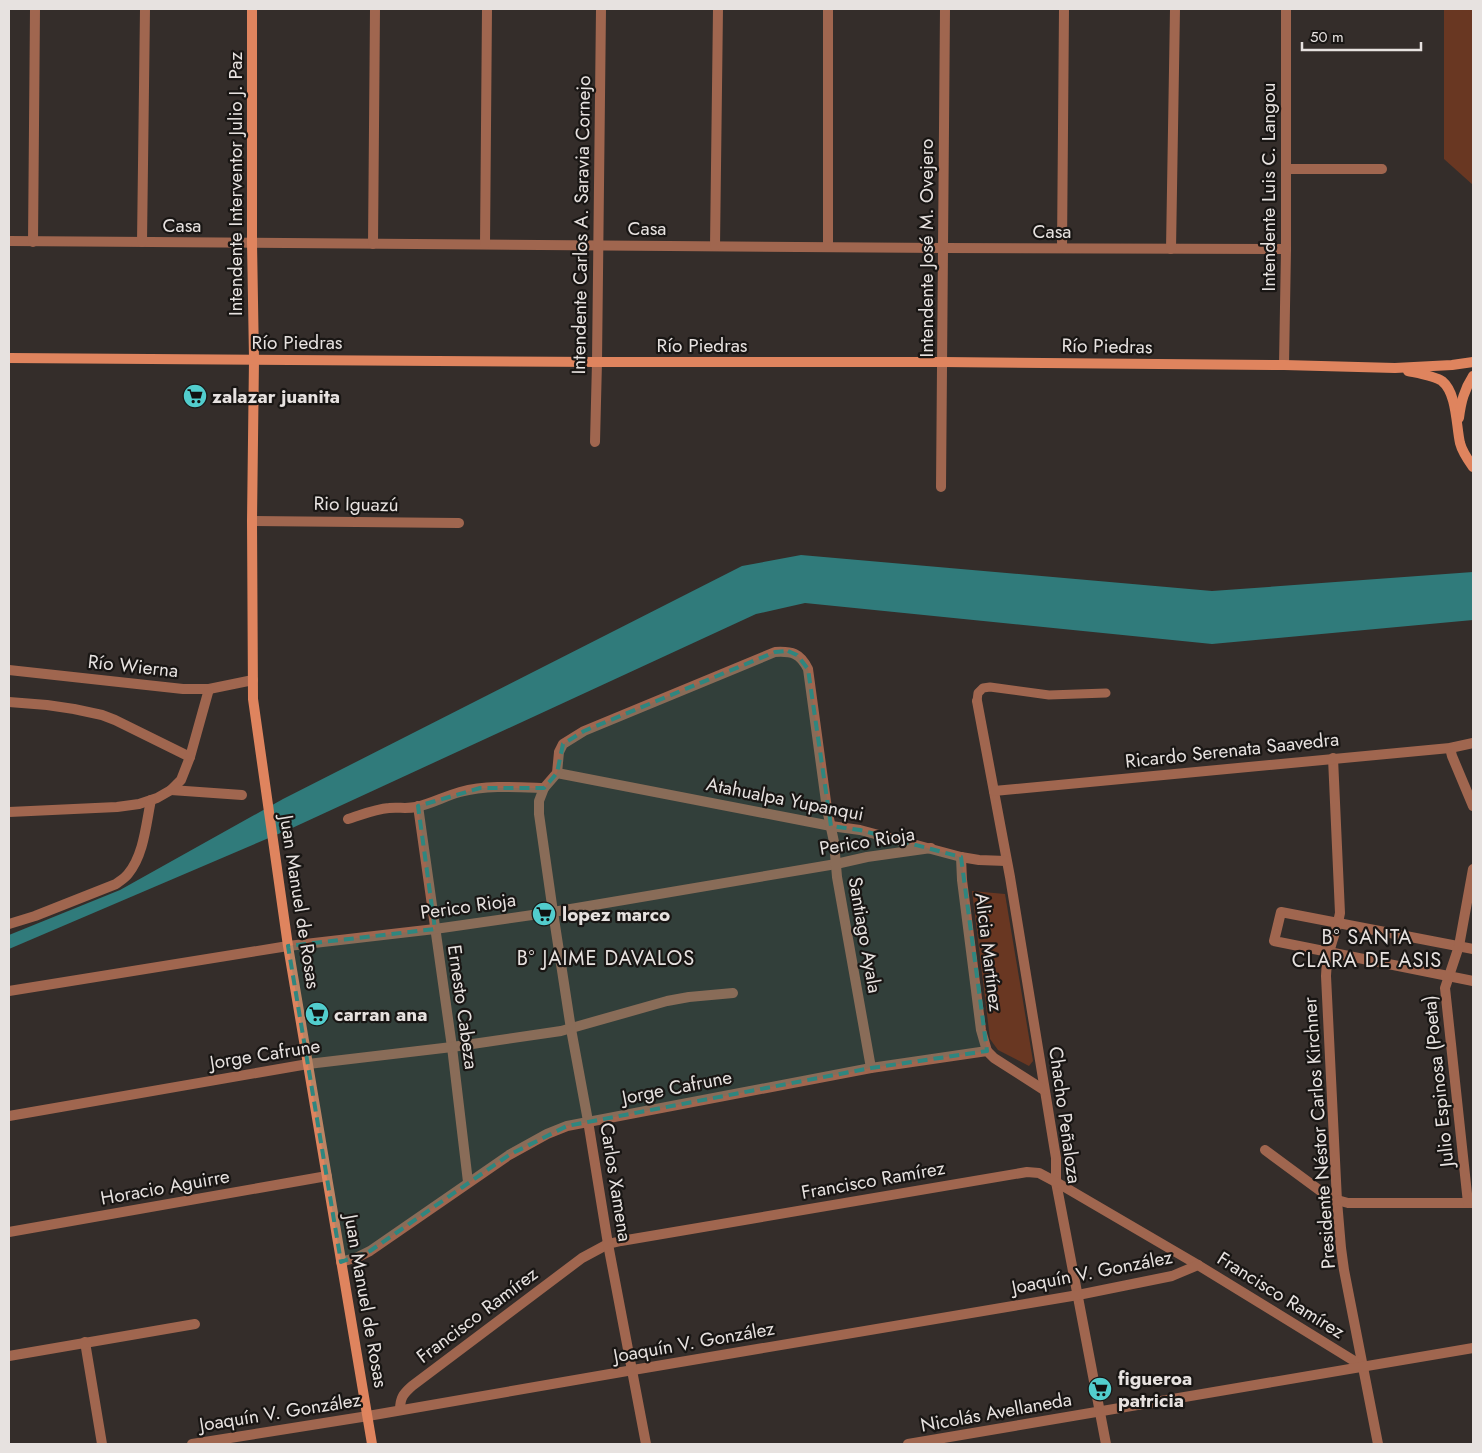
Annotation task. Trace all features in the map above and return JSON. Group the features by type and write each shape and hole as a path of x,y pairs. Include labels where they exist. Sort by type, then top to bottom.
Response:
{"street":[{"path":"33,242 35,9"},
{"path":"142,242 145,9"},
{"name":"Intendente Interventor Julio J. Paz","path":"252,9 254,359"},
{"path":"373,244 375,9"},
{"path":"485,244 487,9"},
{"name":"Intendente Carlos A. Saravia Cornejo","path":"595,442 601,9"},
{"path":"715,246 718,9"},
{"path":"828,9 828,247"},
{"name":"Intendente José M. Ovejero","path":"941,487 946,9"},
{"path":"1062,248 1064,9"},
{"path":"1171,249 1175,9"},
{"name":"Intendente Luis C. Langou","path":"1284,365 1286,9"},
{"path":"1286,169 1382,169"},
{"name":"Casa","path":"9,242 1286,249"},
{"name":"Río Piedras","path":"9,358 943,362 1284,365 1395,368"},
{"name":"Juan Manuel de Rosas","path":"254,359 252,521 254,707 288,946 372,1444"},
{"path":"1395,368 1473,362"},
{"path":"1395,368 1441,380 1448,388 1458,424 1460,444 1473,467"},
{"path":"1458,424 1462,399 1467,385 1473,376"},
{"name":"Rio Iguazú","path":"252,521 459,523"},
{"name":"Santiago Ayala","path":"557,773 559,752 563,744 584,731 775,652 788,651 804,661 808,669 827,809 871,1068"},
{"name":"Río Wierna","path":"9,670 209,690 253,680"},
{"path":"9,812 117,807 139,804 157,798 171,790 181,780 190,757 209,690"},
{"name":"Chacho Peñaloza","path":"977,701 1010,878 1056,1158 1056,1182 1106,1444"},
{"path":"9,702 47,704 102,715 190,757"},
{"name":"Ricardo Serenata Saavedra","path":"994,791 1450,748 1473,743"},
{"path":"1450,748 1473,806"},
{"name":"Presidente Néstor Carlos Kirchner","path":"1333,758 1340,904 1338,924 1328,952 1326,976 1337,1200 1344,1270 1378,1444"},
{"name":"Atahualpa Yupanqui","path":"557,773 860,830 961,857 1006,861"},
{"name":"Carlos Xamena","path":"557,773 544,788 539,801 539,814 553,912 608,1244 646,1444"},
{"path":"348,819 377,810 418,806 450,794 480,788 544,788"},
{"path":"171,790 242,796"},
{"path":"9,924 35,916 116,884 127,876 135,865 142,843 151,800"},
{"name":"Ernesto Cabeza","path":"418,806 452,1047 468,1182"},
{"name":"Perico Rioja","path":"9,991 288,946 435,929 553,912 836,864 867,857 932,848"},
{"name":"Alicia Martínez","path":"961,857 962,880 980,1021 986,1051"},
{"name":"Julio Espinosa (Poeta)","path":"1471,1203 1445,988 1459,946 1473,869"},
{"path":"1473,949 1281,912 1274,941 1473,981"},
{"name":"Jorge Cafrune","path":"9,1116 308,1064 452,1047 572,1029 666,1001 733,993"},
{"path":"986,1051 1044,1090"},
{"name":"Jorge Cafrune","path":"341,1262 370,1251 508,1155 547,1134 567,1126 871,1068 986,1051"},
{"path":"1265,1150 1330,1198 1348,1203 1471,1203"},
{"name":"Francisco Ramírez","path":"400,1410 400,1400 403,1394 412,1386 582,1258 608,1244 1027,1172 1039,1172 1198,1265 1364,1367"},
{"name":"Horacio Aguirre","path":"9,1232 327,1176"},
{"name":"Joaquín V. González","path":"192,1444 368,1416 1078,1295 1172,1276 1198,1265"},
{"path":"9,1356 195,1324"},
{"path":"85,1342 102,1444"},
{"name":"Nicolás Avellaneda","path":"908,1444 1473,1348"}],"lane":[{"path":"977,701 978,693 983,688 990,686 1049,695 1106,693"}],"highlighted area":[{"path":"788,651 797,655 808,669 831,826 860,830 961,857 987,1051 871,1068 567,1126 509,1155 370,1251 341,1262 288,946 435,929 418,806 480,788 544,788 557,773 563,744 584,731 775,652"}],"shaded area":[{"path":"1444,9 1473,9 1473,185 1444,159"},
{"path":"972,891 1005,894 1033,1061 1029,1066 998,1050 990,1039"}],"water":[{"path":"801,555 1212,591 1473,572 1473,620 1212,644 805,603 756,614 290,829 9,949 9,935 120,890 283,799 742,566"}],"place":[{"name":"zalazar juanita","path":"195,396"},
{"name":"lopez marco","path":"544,914"},
{"name":"carran ana","path":"317,1014"},
{"name":"figueroa patricia","path":"1100,1389"}],"district":[{"name":"B° SANTA CLARA DE ASIS","path":"1367,948"},
{"name":"B° JAIME DAVALOS","path":"606,958"}]}
